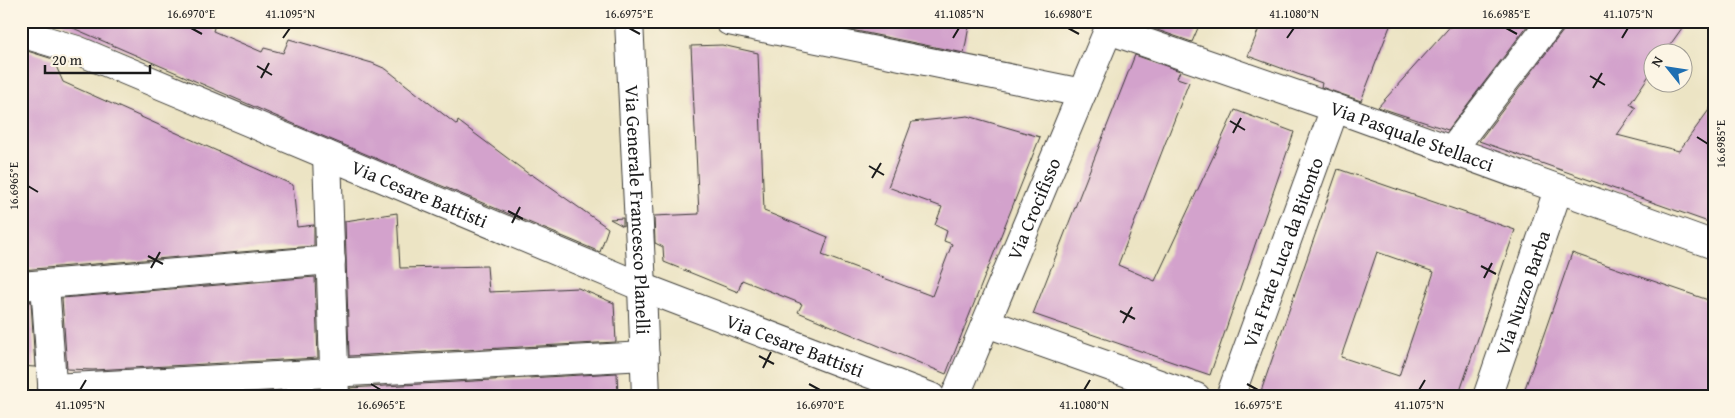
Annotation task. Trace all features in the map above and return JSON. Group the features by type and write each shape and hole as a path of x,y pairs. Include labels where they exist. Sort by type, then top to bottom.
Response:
{"street":[{"name":"Via Generale Francesco Planelli","path":"629,21 646,397"},
{"path":"729,21 1082,93"},
{"path":"1451,151 1551,21"},
{"name":"Via Crocifisso","path":"955,397 1111,26"},
{"name":"Via Pasquale Stellacci","path":"1111,26 1714,246"},
{"name":"Via Cesare Battisti","path":"21,34 77,50 642,287 931,397"},
{"name":"Via Frate Luca da Bitonto","path":"1230,397 1335,108"},
{"path":"327,155 334,385"},
{"name":"Via Nuzzo Barba","path":"1488,397 1558,190"},
{"path":"331,260 33,285 53,393 334,385 645,356"},
{"path":"987,323 1196,397"}],"building":[{"path":"57,21 216,21 213,31 262,52 264,48 283,53 289,39 372,63 386,69 457,125 458,121 530,175 608,228 600,252 301,127"},
{"path":"837,21 970,21 964,53 837,27"},
{"path":"1148,21 1201,21 1192,42 1146,26"},
{"path":"1262,21 1392,21 1361,101 1321,87 1322,83 1248,56"},
{"path":"1455,21 1531,21 1448,130 1378,107"},
{"path":"1566,21 1687,21 1672,42 1642,42 1642,86 1630,104 1636,108 1617,135 1679,151 1714,103 1714,224 1479,141 1563,31"},
{"path":"722,45 758,53 764,211 828,237 822,255 932,296 952,244 944,241 947,231 935,225 942,207 888,187 912,122 968,116 1040,137 946,374 798,312 802,304 742,280 738,292 664,262 663,247 655,243 654,216 699,214 691,46"},
{"path":"21,49 53,59 63,82 293,185 297,227 314,225 314,246 21,270"},
{"path":"1135,55 1180,71 1177,78 1189,82 1118,265 1155,281 1235,110 1294,132 1210,375 1033,314"},
{"path":"1338,169 1515,230 1458,397 1259,397","holes":["1377,252 1434,272 1399,376 1341,357"]},
{"path":"397,213 400,268 487,266 489,292 578,288 614,303 616,342 349,356 345,221"},
{"path":"623,218 623,226 610,219"},
{"path":"1572,253 1714,302 1714,383 1709,397 1522,397"},
{"path":"315,277 318,358 93,370 67,369 62,298"},
{"path":"21,301 31,301 35,367 21,366"},
{"path":"617,373 618,397 351,397 350,388"},
{"path":"319,389 319,397 205,397 205,395"}]}
